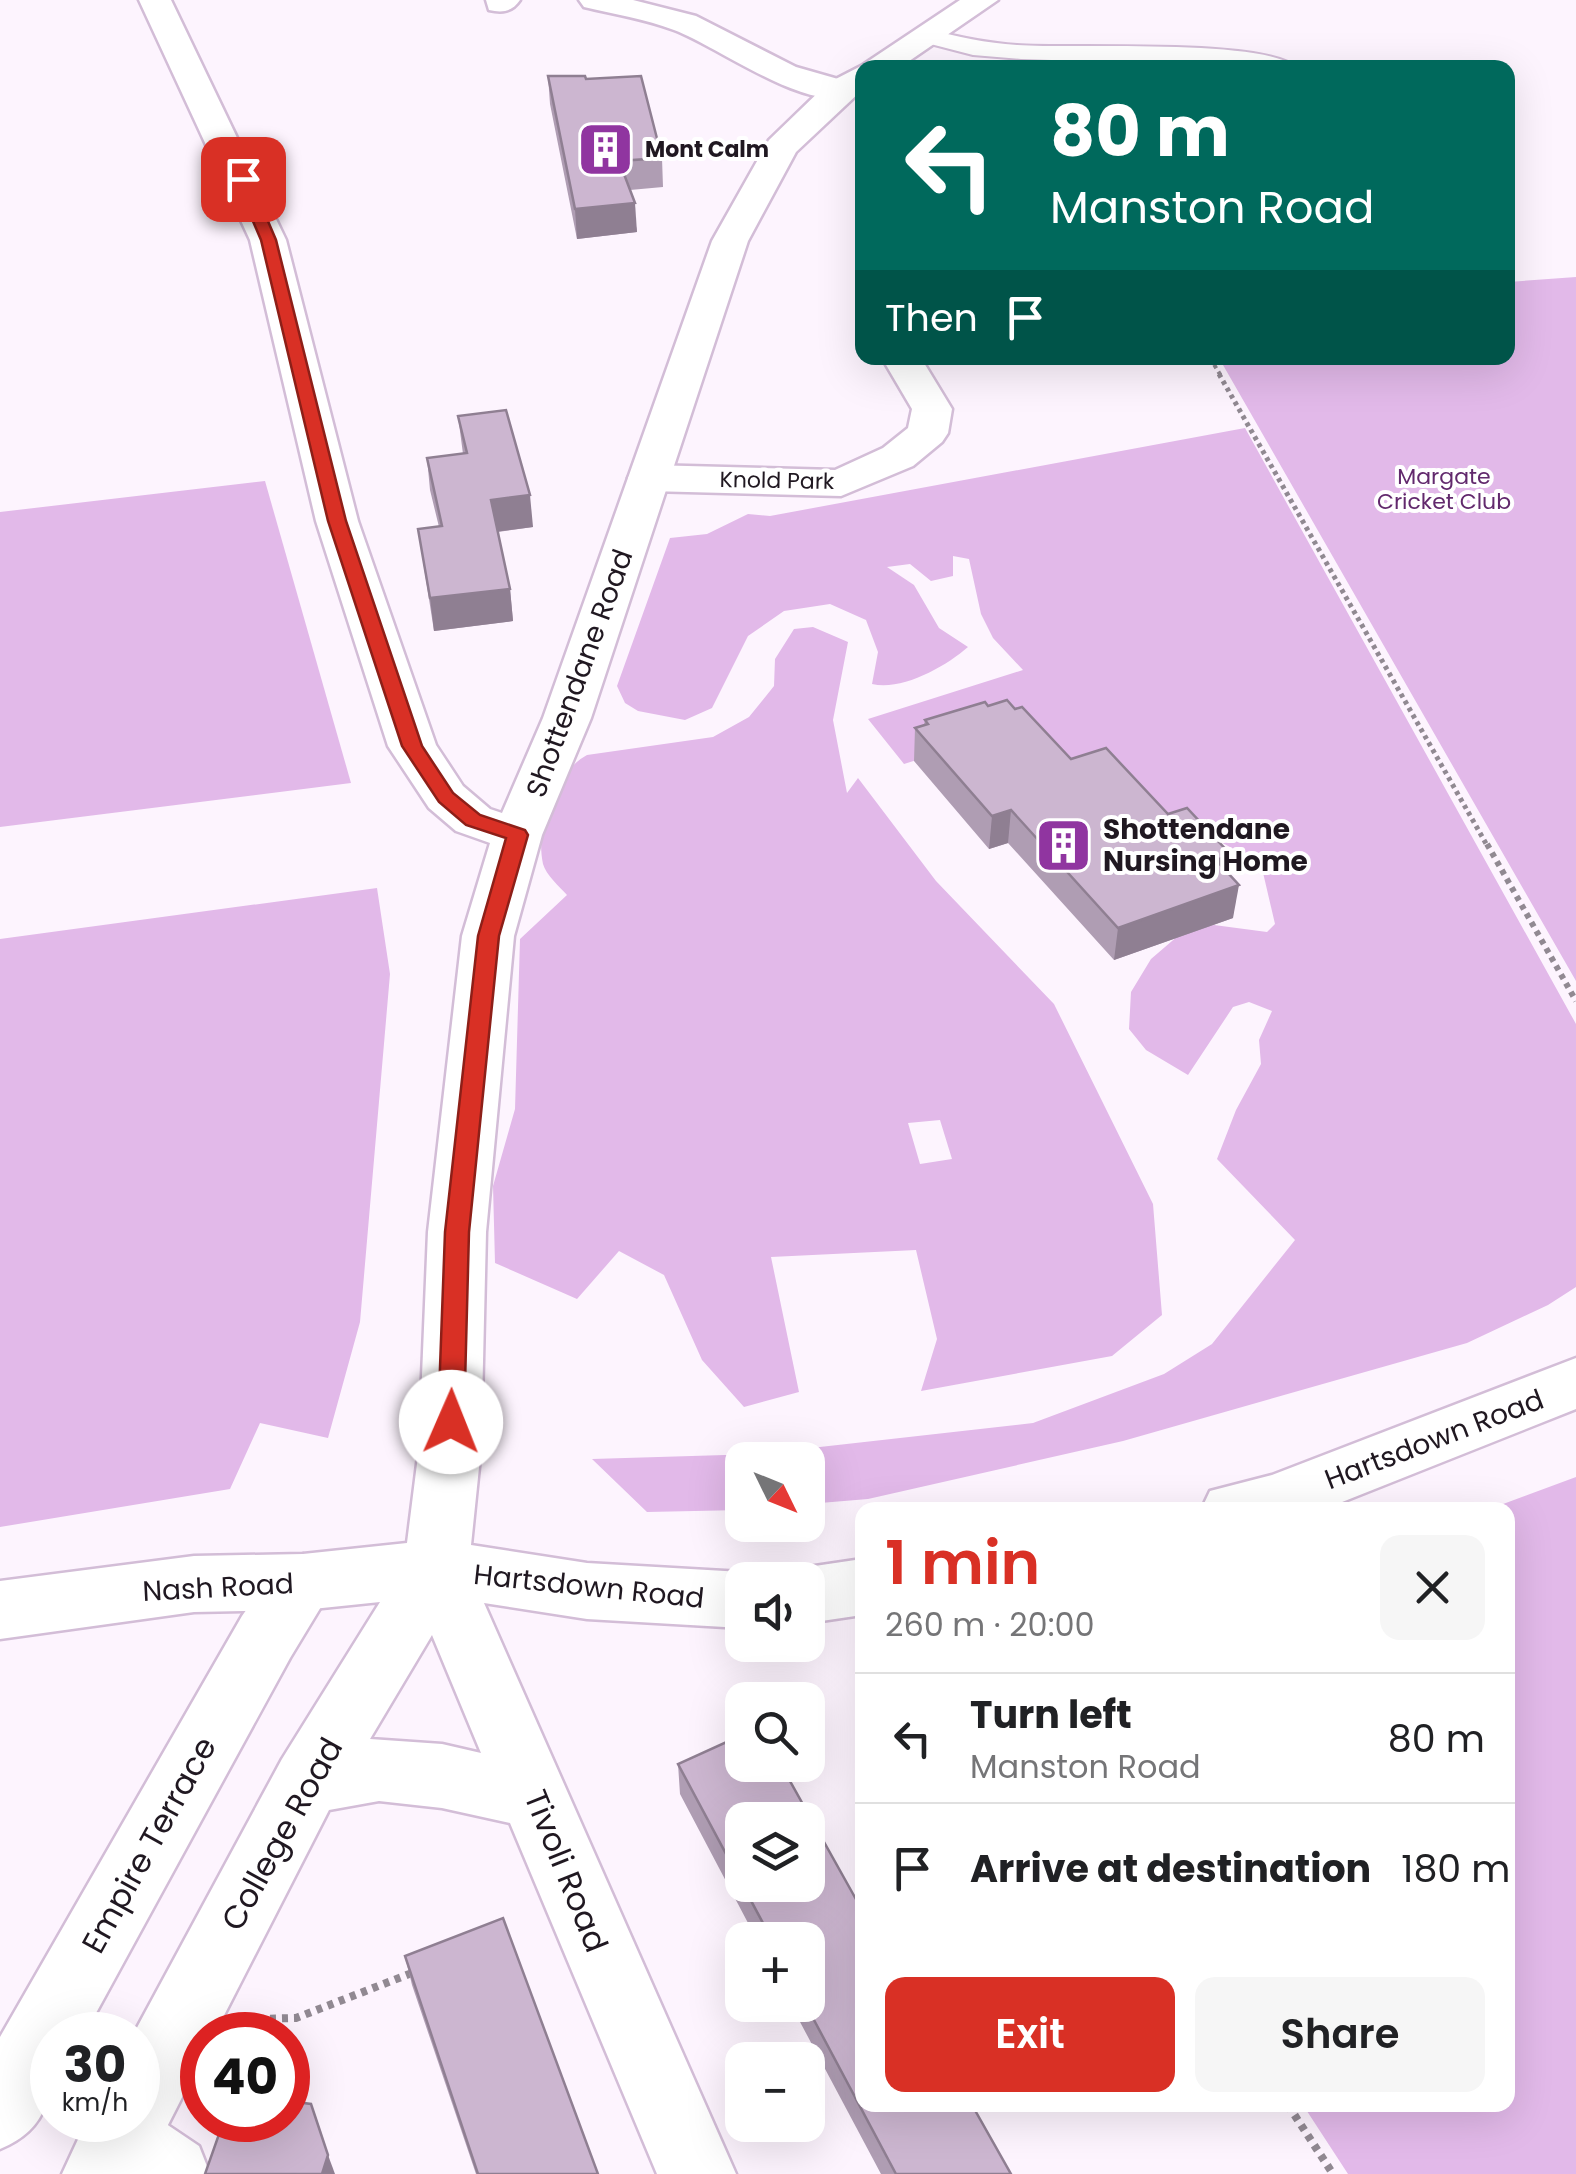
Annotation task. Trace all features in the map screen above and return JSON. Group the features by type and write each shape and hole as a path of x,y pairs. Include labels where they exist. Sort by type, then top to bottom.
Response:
{"street":[{"path":"155,0 268,240 337,521 412,746 446,797 473,820 518,835"},
{"path":"595,0 685,23 784,74 851,83"},
{"path":"889,60 982,0"},
{"name":"Shottendane Road","path":"436,1568 450,1448 457,1232 486,956 518,835 567,718 730,241 782,147 851,83"},
{"name":"Knold Park","path":"649,478 841,483 898,458 928,433 932,409 906,365"},
{"name":"Hartsdown Road","path":"1267,1502 1576,1382"},
{"name":"Nash Road","path":"0,1610 194,1584 303,1582 436,1568"},
{"name":"Hartsdown Road","path":"436,1568 587,1591 725,1599"},
{"name":"College Road","path":"160,2084 307,1782 436,1568"},
{"name":"Tivoli Road","path":"436,1568 697,2174"},
{"name":"Empire Terrace","path":"0,2111 266,1637 303,1582"},
{"path":"825,1593 855,1588"},
{"path":"307,1782 379,1768 442,1776 536,1797"}],"lane":[{"path":"927,36 973,48 1264,60"}],"path":[{"path":"1214,365 1576,1001"},
{"path":"310,2013 420,1970"},
{"path":"1293,2112 1333,2174"}],"green space":[{"name":"Margate Cricket Club","path":"1576,277 1576,981 1223,365 1515,365 1515,281"},
{"path":"1245,428 1576,1024 1576,1287 1548,1305 1467,1343 1123,1441 868,1499 825,1503 825,1446 1033,1423 1164,1374 1212,1344 1295,1240 1217,1159 1236,1110 1261,1064 1259,1040 1272,1011 1249,1002 1233,1007 1188,1075 1146,1050 1129,1029 1131,992 1151,959 1186,929 1214,925 1267,932 1275,924 1261,864 1186,823 926,757 904,764 868,719 1023,670 993,638 981,614 969,559 953,556 953,576 931,581 910,564 887,567 914,585 939,628 968,647 923,676 896,684 872,684 878,652 866,620 830,604 784,611 748,636 712,708 685,720 638,711 625,703 617,686 670,538 707,534 748,514 770,516"},
{"path":"265,481 351,783 0,827 0,512"},
{"path":"813,627 848,642 833,720 847,793 858,778 936,881 1054,1004 1153,1204 1162,1315 1112,1356 921,1391 937,1339 916,1250 771,1257 799,1392 744,1407 702,1360 664,1275 619,1251 577,1299 495,1263 493,1186 515,1109 520,939 567,895 543,864 542,834 549,802 565,775 587,755 713,737 749,717 774,686 775,659 794,629","holes":["940,1120 952,1159 920,1164 908,1123"]},
{"path":"377,888 390,974 360,1322 328,1438 260,1423 230,1489 0,1527 0,939"},
{"path":"725,1455 725,1510 647,1512 592,1459"},
{"path":"1576,1477 1576,2174 1348,2174 1308,2112 1515,2112 1515,1502 1509,1502"}],"building":[{"name":"Mont Calm","path":"548,76 641,76 662,158 619,161 635,203 575,209"},
{"path":"506,410 530,495 491,500 510,589 430,598 418,529 442,526 427,458 467,453 458,416"},
{"path":"1007,700 1015,709 1022,707 1071,759 1106,748 1168,814 1187,808 1231,855 1216,860 1239,885 1118,928 1011,810 992,816 915,728 928,724 925,720 985,702 988,706"},
{"path":"725,1743 725,1782 790,1782 802,1802 725,1802 725,1852 678,1764"},
{"path":"825,1844 855,1897 855,2097 815,2022 825,2022 825,1922 763,1922 752,1902 825,1902"},
{"path":"503,1918 598,2174 478,2174 405,1956"},
{"path":"311,2104 328,2155 322,2174 205,2174 216,2142 310,2142"},
{"path":"863,2112 976,2112 1011,2174 896,2174"}],"place":[{"name":"Mont Calm","path":"606,149"},
{"name":"Shottendane Nursing Home","path":"1064,845"}],"route":[{"path":"243,179 268,240 337,521 412,746 446,797 473,820 518,835 488,936 457,1232 451,1422"}]}
